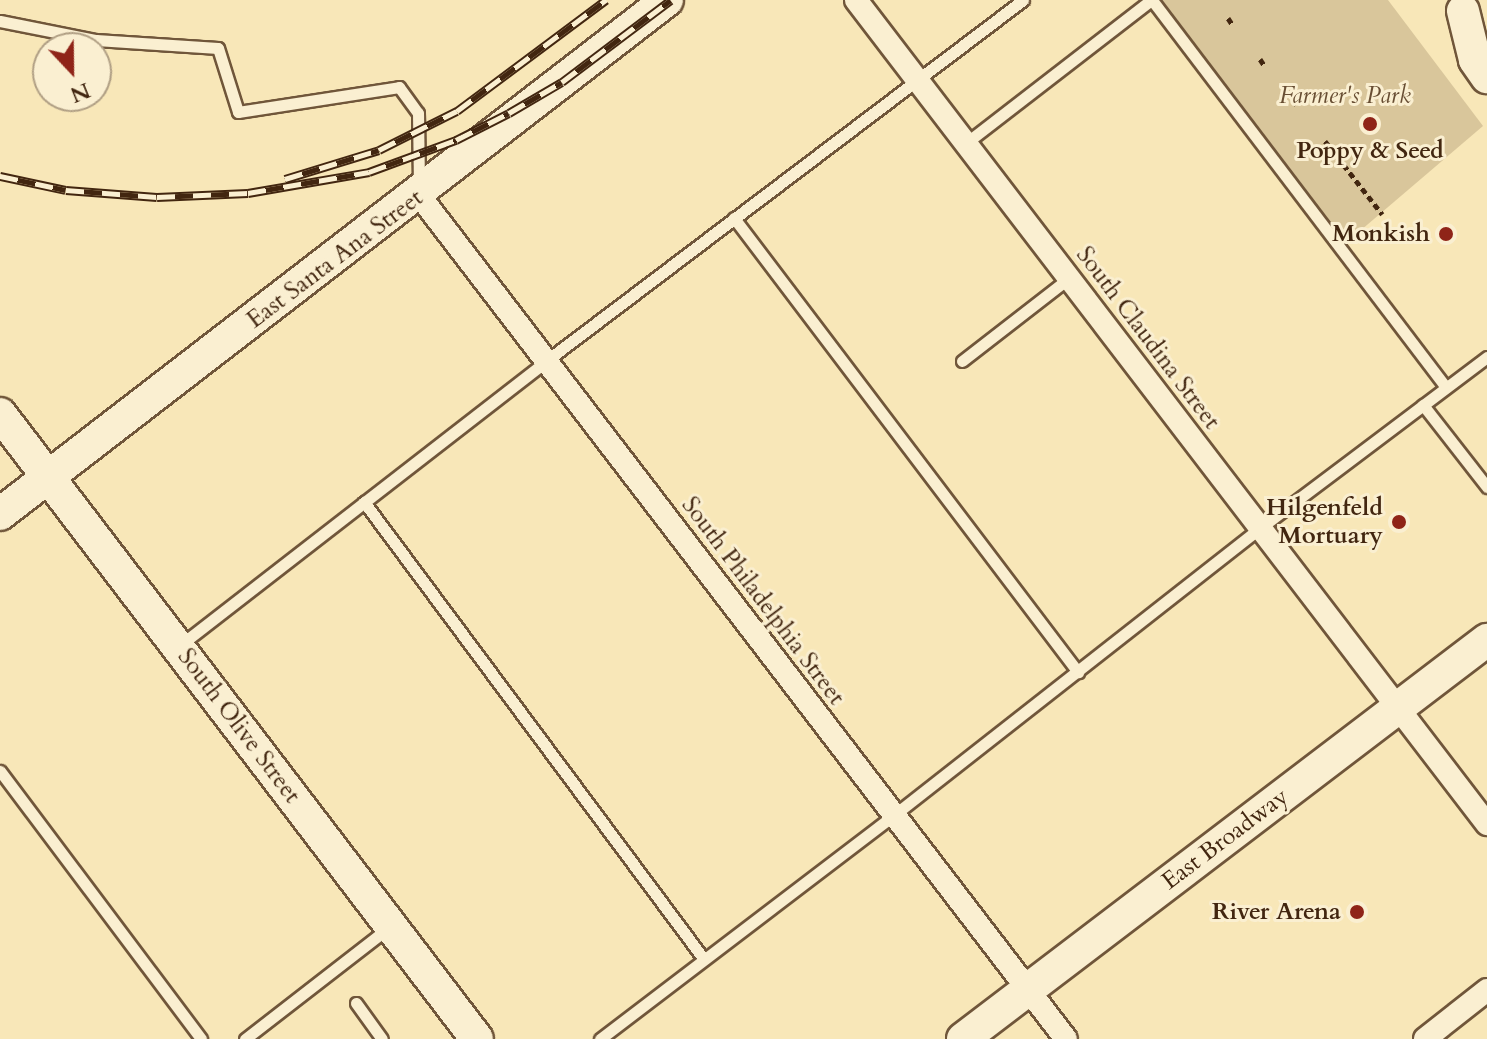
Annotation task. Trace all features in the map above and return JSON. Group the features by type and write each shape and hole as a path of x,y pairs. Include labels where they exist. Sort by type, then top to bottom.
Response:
{"street":[{"name":"East Santa Ana Street","path":"0,514 419,195 667,0"},
{"name":"South Claudina Street","path":"856,0 1487,824"},
{"path":"1470,8 1475,60 1487,77"},
{"name":"South Philadelphia Street","path":"419,195 1066,1039"},
{"name":"South Olive Street","path":"0,414 477,1039"},
{"name":"East Broadway","path":"963,1039 1487,640"},
{"path":"1425,1039 1487,990"}],"lane":[{"path":"179,647 546,361 1023,0"},
{"path":"966,143 1151,0 1446,387"},
{"path":"0,21 96,40 218,48 238,112 399,87 418,113 421,131 419,195"},
{"path":"734,218 1078,672"},
{"path":"962,361 1070,278"},
{"path":"600,1039 894,815 1260,528 1487,357"},
{"path":"1423,405 1487,487"},
{"path":"364,502 703,958"},
{"path":"0,771 201,1039"},
{"path":"245,1039 392,925"},
{"path":"356,1003 382,1039"}],"path":[{"path":"1325,141 1382,214"}],"green space":[{"name":"Farmer's Park","path":"1162,0 1388,0 1483,126 1340,248"}],"railway":[{"path":"285,179 379,150 457,111 606,0"},
{"path":"0,176 66,190 157,197 248,193 369,172 456,140 509,113 562,82 671,0"}],"place":[{"name":"Poppy & Seed","path":"1370,124"},
{"name":"Monkish","path":"1446,234"},
{"name":"Hilgenfeld Mortuary","path":"1399,522"},
{"name":"River Arena","path":"1357,912"}]}
